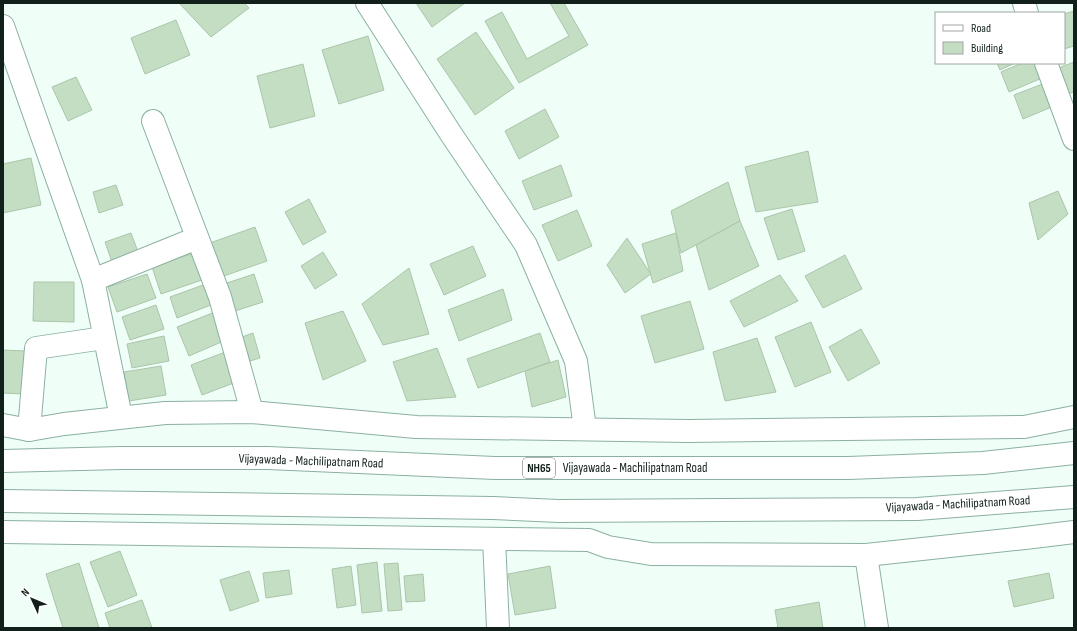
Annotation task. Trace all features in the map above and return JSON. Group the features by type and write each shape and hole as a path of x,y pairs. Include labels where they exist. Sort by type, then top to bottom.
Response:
{"main road":[{"path":"367,3 451,134 526,245 576,361 585,429"},
{"path":"3,26 92,280 121,417"},
{"path":"1046,64 1074,139"},
{"path":"153,121 220,297 252,412"},
{"path":"92,280 197,238"},
{"path":"30,430 36,348 104,338"},
{"path":"3,425 30,430 64,424 165,413 252,412 416,427 688,431 1024,427 1074,418"},
{"name":"Vijayawada - Machilipatnam Road","path":"5,457 268,458 496,468 848,468 983,463 1074,453"},
{"name":"Vijayawada - Machilipatnam Road","path":"3,501 493,508 559,511 916,509 1074,497"},
{"path":"3,532 589,540 608,547 651,554 866,555 1074,532"},
{"path":"494,539 498,628"},
{"path":"866,555 877,628"}],"building":[{"path":"179,3 244,3 249,8 211,37"},
{"path":"416,3 465,3 432,27"},
{"path":"550,3 564,3 588,45 519,83 485,21 502,12 527,59 569,36"},
{"path":"1074,11 1074,46 1065,49 1065,14"},
{"path":"176,20 190,55 145,74 131,38"},
{"path":"476,32 514,88 475,115 437,59"},
{"path":"368,36 384,90 339,104 322,50"},
{"path":"1074,62 1074,92 1065,95 1056,69"},
{"path":"303,64 315,116 270,128 257,76"},
{"path":"997,64 1013,64 1000,70"},
{"path":"1020,64 1036,64 1042,78 1009,92 1001,72"},
{"path":"76,77 92,110 68,121 52,87"},
{"path":"1045,83 1054,106 1023,119 1014,95"},
{"path":"545,109 559,137 519,159 505,131"},
{"path":"808,151 818,202 756,212 745,167"},
{"path":"31,158 41,205 3,213 3,164"},
{"path":"561,165 572,196 534,210 522,181"},
{"path":"728,182 740,221 681,253 671,211"},
{"path":"116,185 123,205 99,213 93,192"},
{"path":"1058,191 1068,214 1038,240 1029,203"},
{"path":"309,199 326,232 303,245 285,212"},
{"path":"792,209 805,251 778,260 764,218"},
{"path":"577,210 592,246 558,261 542,225"},
{"path":"740,221 759,266 709,290 696,245"},
{"path":"255,227 267,261 218,278 207,244"},
{"path":"131,233 138,252 112,262 105,242"},
{"path":"676,233 683,271 653,283 642,244"},
{"path":"627,238 651,274 625,293 607,265"},
{"path":"473,246 486,276 444,295 430,264"},
{"path":"323,252 337,275 315,289 301,266"},
{"path":"194,253 202,280 161,294 152,267"},
{"path":"845,255 862,289 823,308 805,276"},
{"path":"409,268 429,334 383,345 362,304"},
{"path":"147,274 156,298 117,312 108,287"},
{"path":"254,274 263,302 232,312 224,284"},
{"path":"780,275 798,301 744,327 730,301"},
{"path":"34,282 74,282 74,322 33,321"},
{"path":"203,285 211,305 177,318 170,297"},
{"path":"503,289 512,320 459,341 448,310"},
{"path":"690,301 704,349 655,363 641,316"},
{"path":"156,305 164,329 130,340 122,317"},
{"path":"343,311 366,361 323,380 305,323"},
{"path":"215,312 226,340 189,356 177,327"},
{"path":"811,322 831,372 795,387 775,337"},
{"path":"861,329 880,363 848,381 829,347"},
{"path":"253,333 260,358 250,361 242,337"},
{"path":"540,333 550,362 478,388 467,359"},
{"path":"164,336 169,361 132,368 127,344"},
{"path":"757,338 776,392 725,401 713,352"},
{"path":"437,348 456,397 407,401 393,362"},
{"path":"3,350 25,351 23,394 3,393"},
{"path":"228,351 239,381 202,395 191,365"},
{"path":"558,360 566,397 532,407 525,371"},
{"path":"161,366 166,395 129,401 124,372"},
{"path":"120,551 137,595 108,607 90,562"},
{"path":"377,562 382,611 362,613 357,565"},
{"path":"79,563 99,628 63,628 46,574"},
{"path":"398,563 402,610 388,611 384,564"},
{"path":"351,566 356,605 337,608 332,569"},
{"path":"550,566 556,608 515,615 508,574"},
{"path":"289,570 292,594 266,598 263,573"},
{"path":"249,571 259,601 230,611 220,580"},
{"path":"1049,573 1054,598 1014,607 1008,581"},
{"path":"423,574 425,601 406,602 404,576"},
{"path":"142,600 152,628 110,628 105,613"},
{"path":"819,602 823,628 778,628 775,610"}]}
